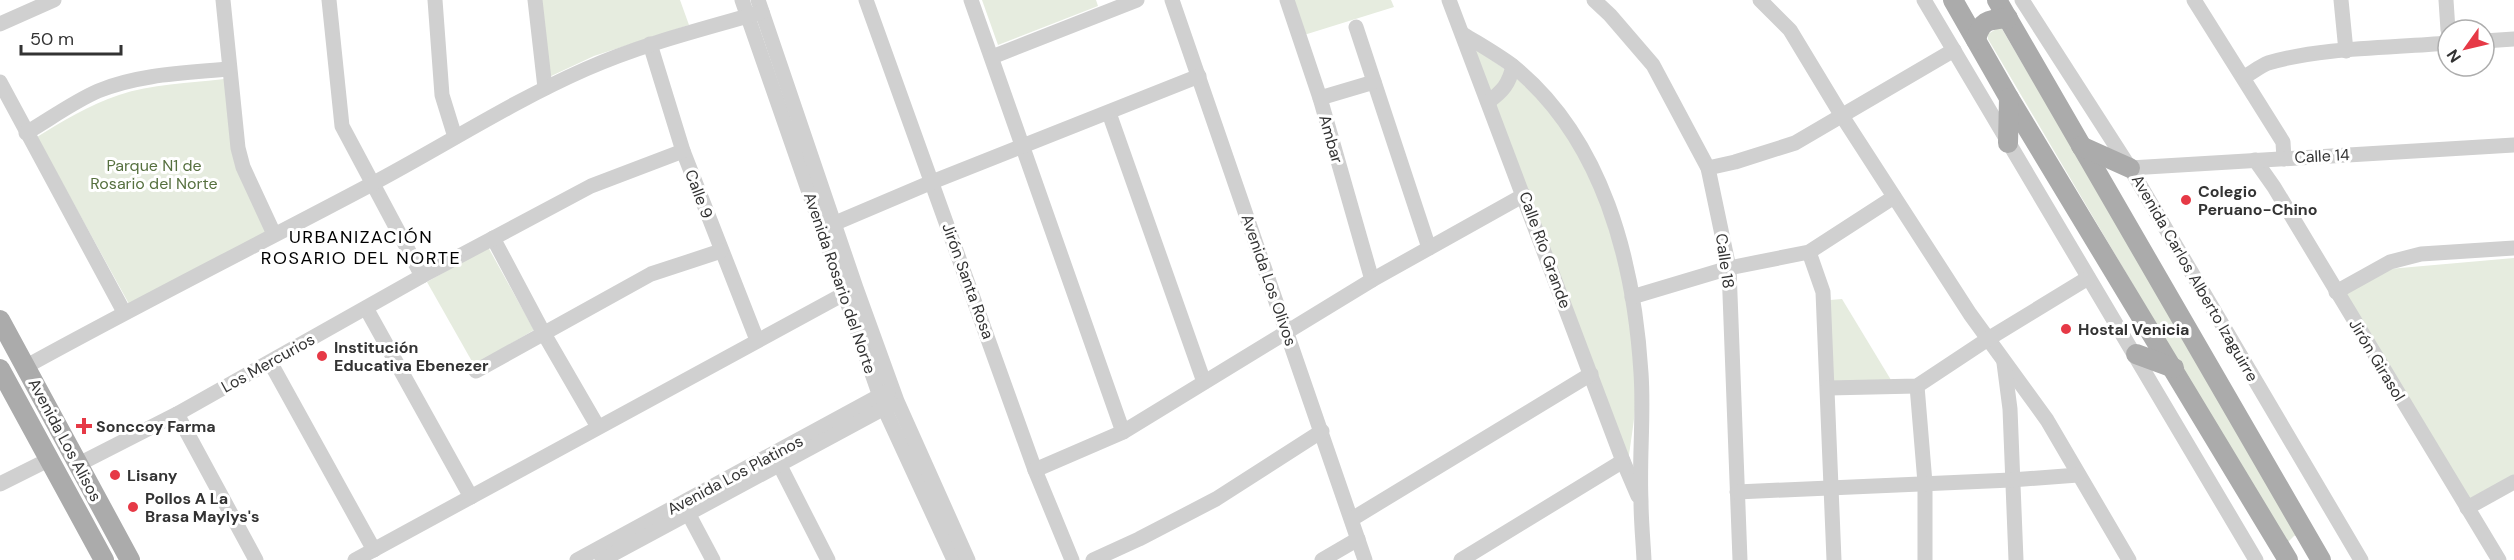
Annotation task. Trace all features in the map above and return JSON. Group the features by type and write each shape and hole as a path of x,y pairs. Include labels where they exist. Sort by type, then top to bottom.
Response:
{"main road":[{"path":"1953,0 2009,98 2289,560"},
{"name":"Avenida Carlos Alberto Izaguirre","path":"1996,0 2318,554"},
{"path":"1976,40 1979,29 1984,23 2008,18"},
{"path":"2008,143 2009,98"},
{"path":"2081,146 2130,168"},
{"name":"Avenida Los Alisos","path":"0,320 130,560"},
{"path":"2136,354 2174,368"},
{"name":"Avenida Los Alisos","path":"0,369 104,560"},
{"path":"2289,560 2295,548 2306,546 2318,554"}],"street":[{"path":"0,24 54,0"},
{"path":"223,0 238,148 243,167 274,234"},
{"path":"329,0 342,126 422,276"},
{"path":"435,0 442,95 456,137"},
{"path":"535,0 545,88"},
{"name":"Avenida Rosario del Norte","path":"742,0 756,9 888,399 954,560"},
{"name":"Jirón Santa Rosa","path":"866,0 1035,470 1072,560"},
{"path":"971,0 1123,432"},
{"path":"992,57 1056,34 1137,0"},
{"name":"Avenida Los Olivos","path":"1172,0 1365,560"},
{"name":"Ambar","path":"1287,0 1320,98 1372,280"},
{"name":"Calle Río Grande","path":"1449,0 1623,461 1641,501"},
{"name":"Calle 18","path":"1594,0 1653,65 1708,168 1729,268 1740,560"},
{"path":"1760,0 1790,30 1894,197 1988,339 2047,420 2129,560"},
{"path":"1924,0 2088,278 2136,354 2256,560"},
{"name":"Avenida Carlos Alberto Izaguirre","path":"2022,0 2130,168 2361,560"},
{"path":"2194,0 2283,142 2284,159"},
{"path":"2341,0 2346,51"},
{"path":"2446,0 2447,18"},
{"path":"26,367 124,312 372,184 545,88 650,44 756,9"},
{"path":"1356,27 1430,248"},
{"path":"1463,34 1513,66 1557,110 1591,161 1615,221 1632,297 1641,373 1641,501 1644,560"},
{"path":"2496,40 2514,39"},
{"name":"Calle 9","path":"650,44 682,151 757,340"},
{"path":"2244,77 2266,64 2346,51 2436,45"},
{"path":"1708,168 1736,162 1795,143 1954,50"},
{"path":"1488,102 1502,92 1509,83 1513,66"},
{"path":"26,133 82,99 122,83 230,69"},
{"path":"828,226 932,182 1199,76"},
{"path":"0,82 124,312"},
{"path":"1320,98 1374,82"},
{"path":"1109,113 1204,382"},
{"name":"Calle 14","path":"2130,168 2514,145"},
{"name":"Los Mercurios","path":"79,464 177,414 422,276 591,186 682,151"},
{"name":"Jirón Girasol","path":"2255,160 2274,187 2499,560"},
{"path":"1035,470 1123,432 1372,280 1524,195"},
{"path":"1632,297 1729,268 1809,252 1894,197"},
{"path":"494,238 543,332 598,427"},
{"path":"2336,292 2390,262 2421,254 2514,248"},
{"path":"476,371 651,274 721,251"},
{"path":"1809,252 1823,292 1834,560"},
{"path":"1828,388 1917,386 1988,339 2088,278"},
{"path":"355,560 850,291"},
{"path":"366,308 471,497"},
{"path":"2004,360 2010,409 2016,560"},
{"path":"270,362 374,549"},
{"path":"1352,519 1591,374"},
{"path":"1917,386 1924,483 1925,560"},
{"name":"Avenida Rosario del Norte","path":"888,399 968,560"},
{"name":"Avenida Los Platinos","path":"577,560 777,459 888,399"},
{"path":"177,414 256,560"},
{"path":"1093,560 1216,499 1322,431"},
{"path":"0,484 50,459"},
{"path":"777,459 828,560"},
{"name":"Avenida Los Platinos","path":"602,560 688,513 777,459"},
{"path":"1461,560 1623,461"},
{"path":"1737,492 2078,475"},
{"path":"2467,508 2514,482"},
{"path":"688,513 713,560"},
{"path":"1322,560 1358,539"}],"green space":[{"path":"539,0 680,0 689,25 594,56 549,77"},
{"path":"982,0 1096,0 1098,6 998,45"},
{"path":"1292,0 1391,0 1394,7 1304,35"},
{"path":"1998,28 2002,29 2300,534 2294,536 2286,544 1988,39 1988,34"},
{"path":"1472,47 1515,77 1553,114 1587,169 1600,202 1620,271 1633,340 1636,383 1628,462"},
{"name":"Parque N1 de Rosario del Norte","path":"224,79 266,232 129,304 37,137 87,108 131,91"},
{"path":"488,247 534,330 474,365 427,282"},
{"path":"2514,258 2514,478 2475,501 2465,497 2345,295 2389,269"},
{"path":"1842,299 1891,380 1831,383 1830,300"}],"place":[{"name":"Colegio Peruano-Chino","path":"2186,200"},
{"name":"Hostal Venicia","path":"2066,329"},
{"name":"Institución Educativa Ebenezer","path":"322,356"},
{"name":"Sonccoy Farma","path":"84,426"},
{"name":"Lisany","path":"115,475"},
{"name":"Pollos A La Brasa Maylys's","path":"133,507"}],"district":[{"name":"URBANIZACIÓN ROSARIO DEL NORTE","path":"361,247"}]}
